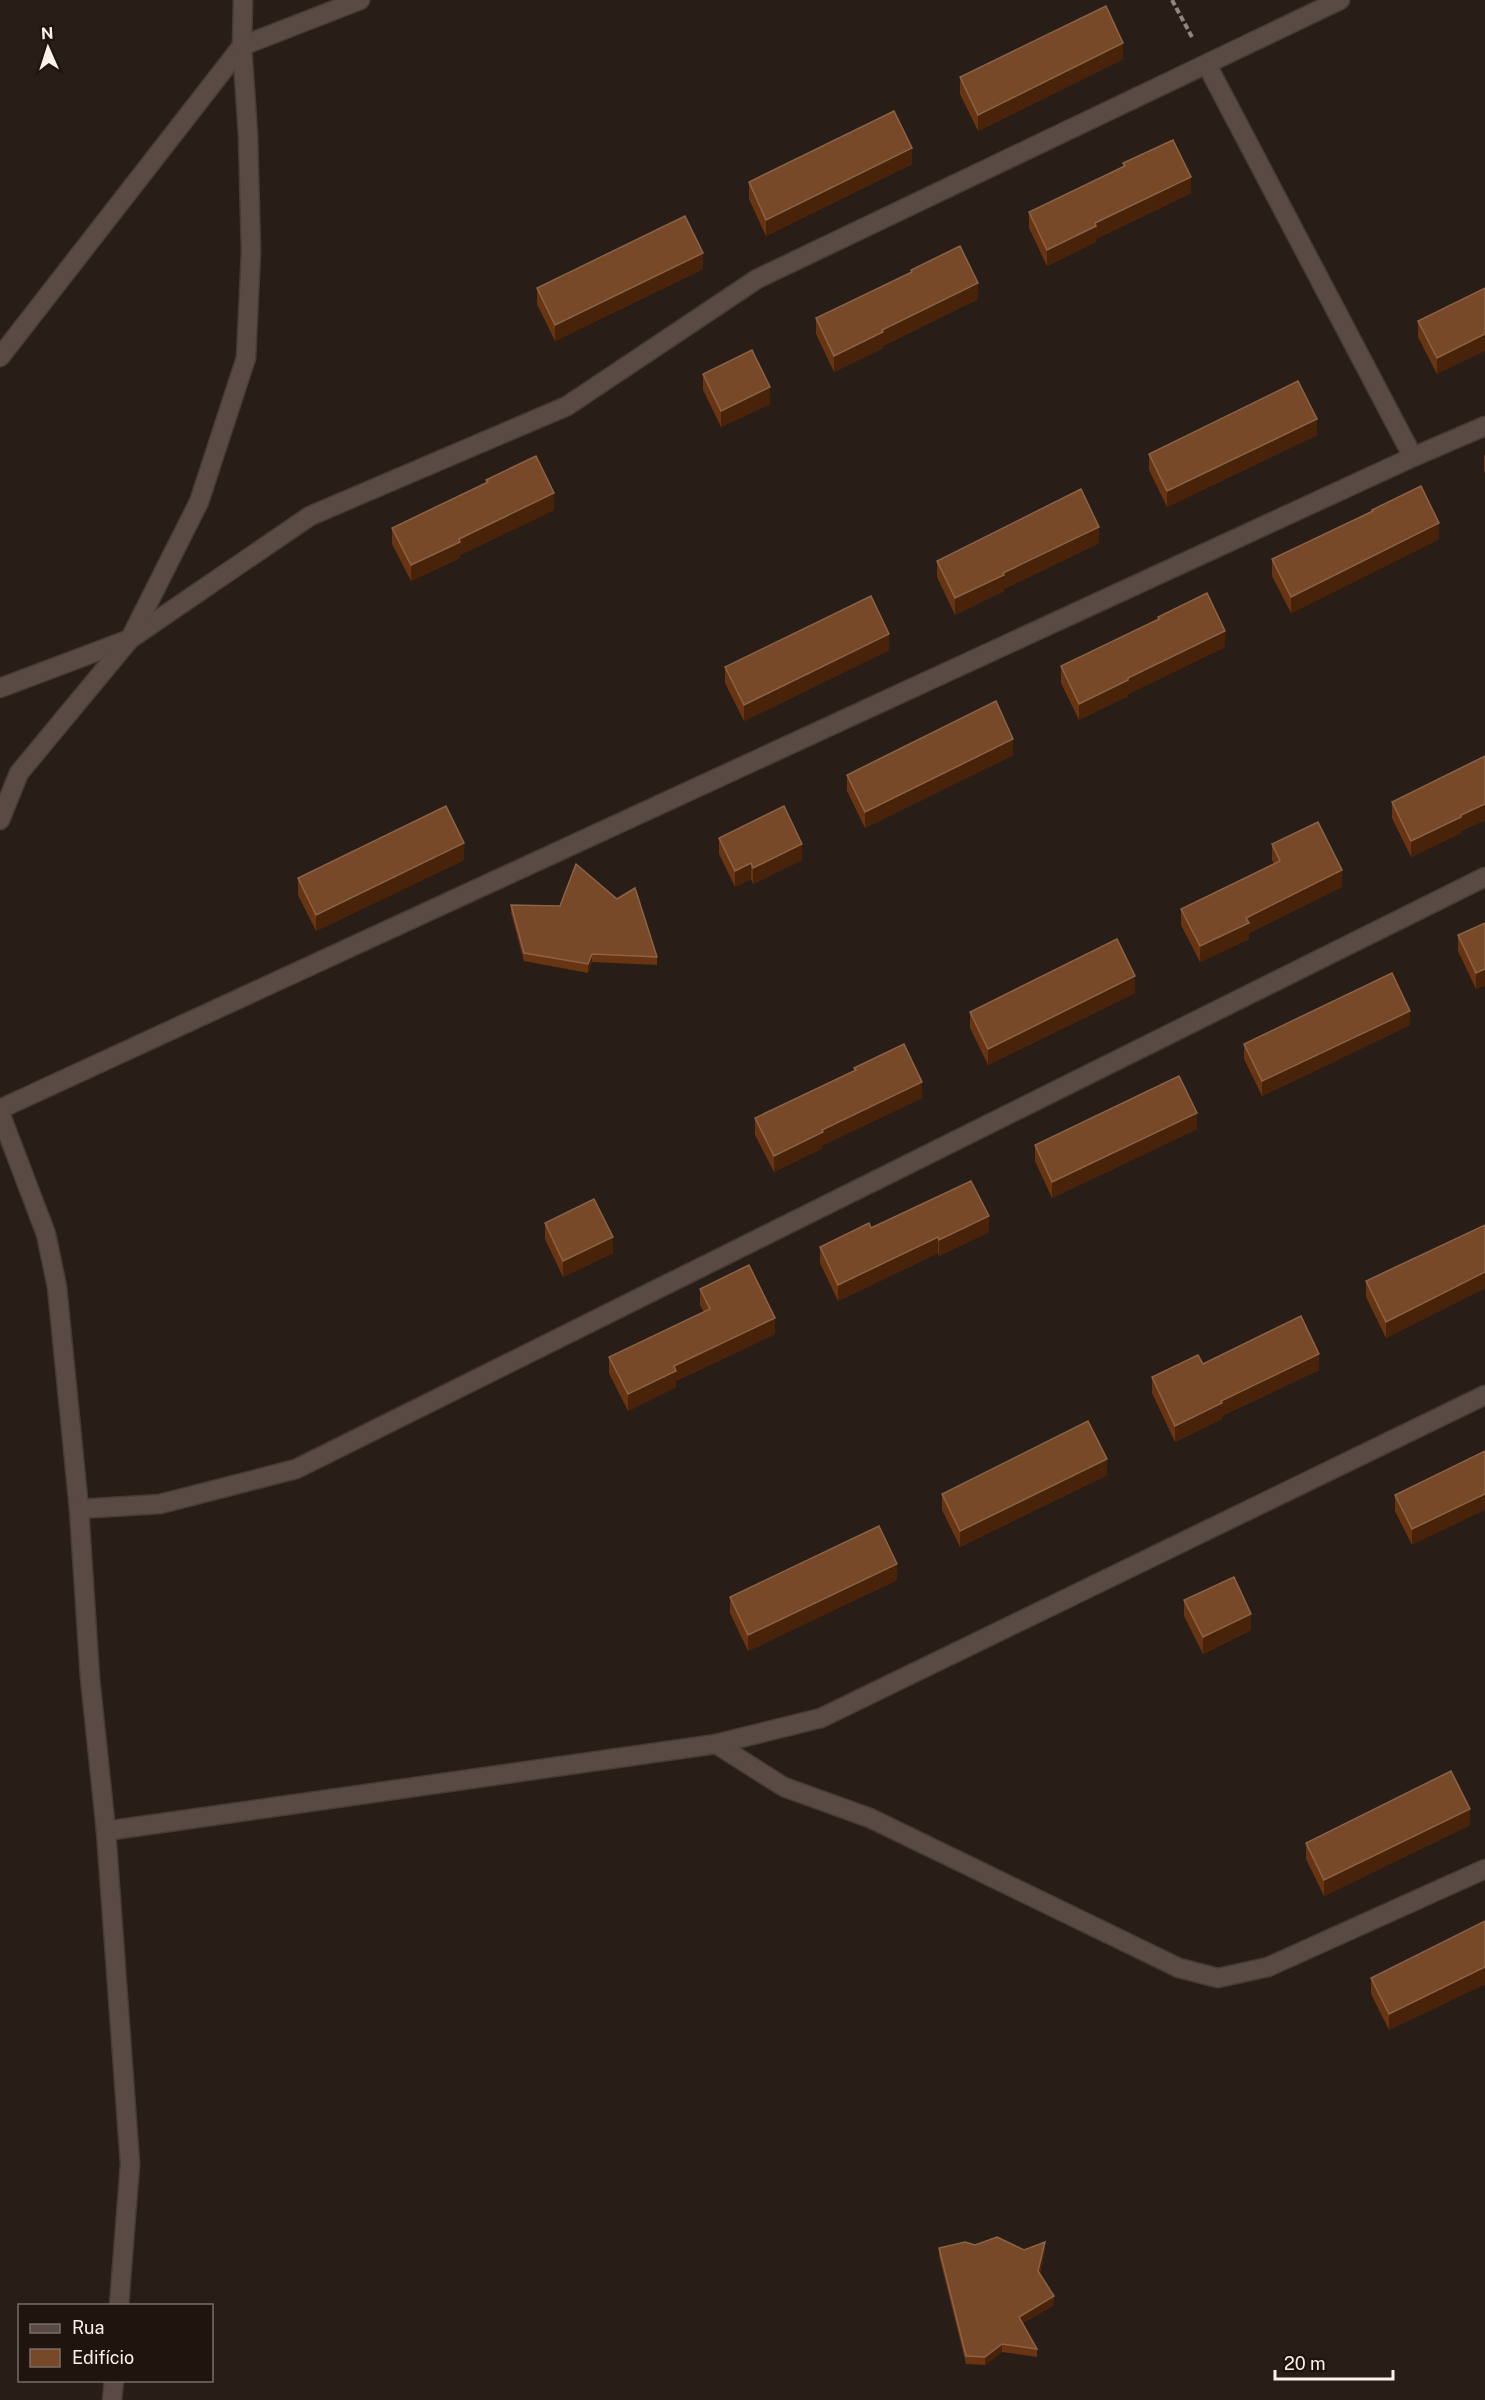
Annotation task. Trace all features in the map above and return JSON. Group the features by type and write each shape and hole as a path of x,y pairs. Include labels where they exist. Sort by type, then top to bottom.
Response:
{"street":[{"path":"0,820 18,773 130,639 199,502 246,358 251,252 243,0"},
{"path":"0,357 243,46 360,0"},
{"path":"0,688 130,639 310,516 567,406 757,279 1340,0"},
{"path":"1206,65 1413,457"},
{"path":"119,2304 130,2164 106,1831 90,1678 79,1509 57,1287 46,1234 0,1111 1413,457 1485,426"},
{"path":"79,1509 160,1504 296,1469 1485,877"},
{"path":"106,1831 716,1744 821,1718 1485,1395"},
{"path":"716,1744 784,1786 870,1818 1179,1968 1218,1978 1268,1967 1485,1869"},
{"path":"112,2400 114,2382"}],"path":[{"path":"1172,0 1206,65"}],"building":[{"path":"1106,6 1123,43 978,115 960,77"},
{"path":"894,111 912,148 766,220 749,182"},
{"path":"1173,140 1191,177 1095,223 1096,226 1047,250 1029,212"},
{"path":"685,216 703,253 555,325 537,288"},
{"path":"960,246 978,283 834,356 816,318"},
{"path":"1485,288 1485,334 1437,358 1418,321"},
{"path":"752,350 770,387 721,411 703,374"},
{"path":"1298,381 1317,419 1167,491 1149,454"},
{"path":"536,456 554,493 411,565 392,528"},
{"path":"1421,486 1439,523 1291,597 1272,559"},
{"path":"1081,489 1099,527 955,598 937,561"},
{"path":"1207,593 1225,631 1079,704 1061,666"},
{"path":"871,596 889,634 744,705 725,667"},
{"path":"996,701 1013,739 865,812 847,775"},
{"path":"1485,756 1485,804 1411,841 1392,802"},
{"path":"446,806 464,843 316,915 298,878"},
{"path":"784,806 802,844 753,868 751,863 735,871 719,838"},
{"path":"1318,822 1342,870 1246,918 1249,923 1200,946 1181,909 1280,861 1272,844"},
{"path":"576,864 617,899 635,888 657,957 592,954 588,964 524,953 511,905 560,906"},
{"path":"1485,923 1485,969 1476,973 1458,935"},
{"path":"1117,939 1135,976 988,1049 970,1012"},
{"path":"1392,973 1410,1011 1262,1081 1244,1044"},
{"path":"904,1044 922,1082 774,1156 755,1118 856,1070 854,1068"},
{"path":"1179,1076 1197,1113 1052,1182 1035,1145"},
{"path":"971,1181 989,1216 939,1240 938,1237 838,1285 820,1247 869,1223 871,1228"},
{"path":"594,1199 613,1237 563,1261 545,1223"},
{"path":"1485,1225 1485,1272 1386,1322 1366,1281"},
{"path":"749,1265 775,1318 674,1366 676,1371 628,1394 609,1357 710,1309 700,1289"},
{"path":"1301,1316 1319,1354 1175,1426 1152,1377 1198,1355 1203,1364"},
{"path":"1088,1421 1107,1459 960,1531 942,1494"},
{"path":"1485,1451 1485,1494 1412,1529 1395,1495"},
{"path":"879,1526 897,1564 748,1635 730,1597"},
{"path":"1234,1577 1251,1614 1203,1637 1184,1600"},
{"path":"1451,1771 1470,1809 1324,1880 1306,1843"},
{"path":"1485,1921 1485,1967 1389,2014 1371,1978"},
{"path":"997,2237 1024,2250 1045,2242 1038,2271 1054,2296 1019,2317 1037,2349 1002,2344 985,2357 966,2356 939,2248 965,2242 975,2245"}]}
